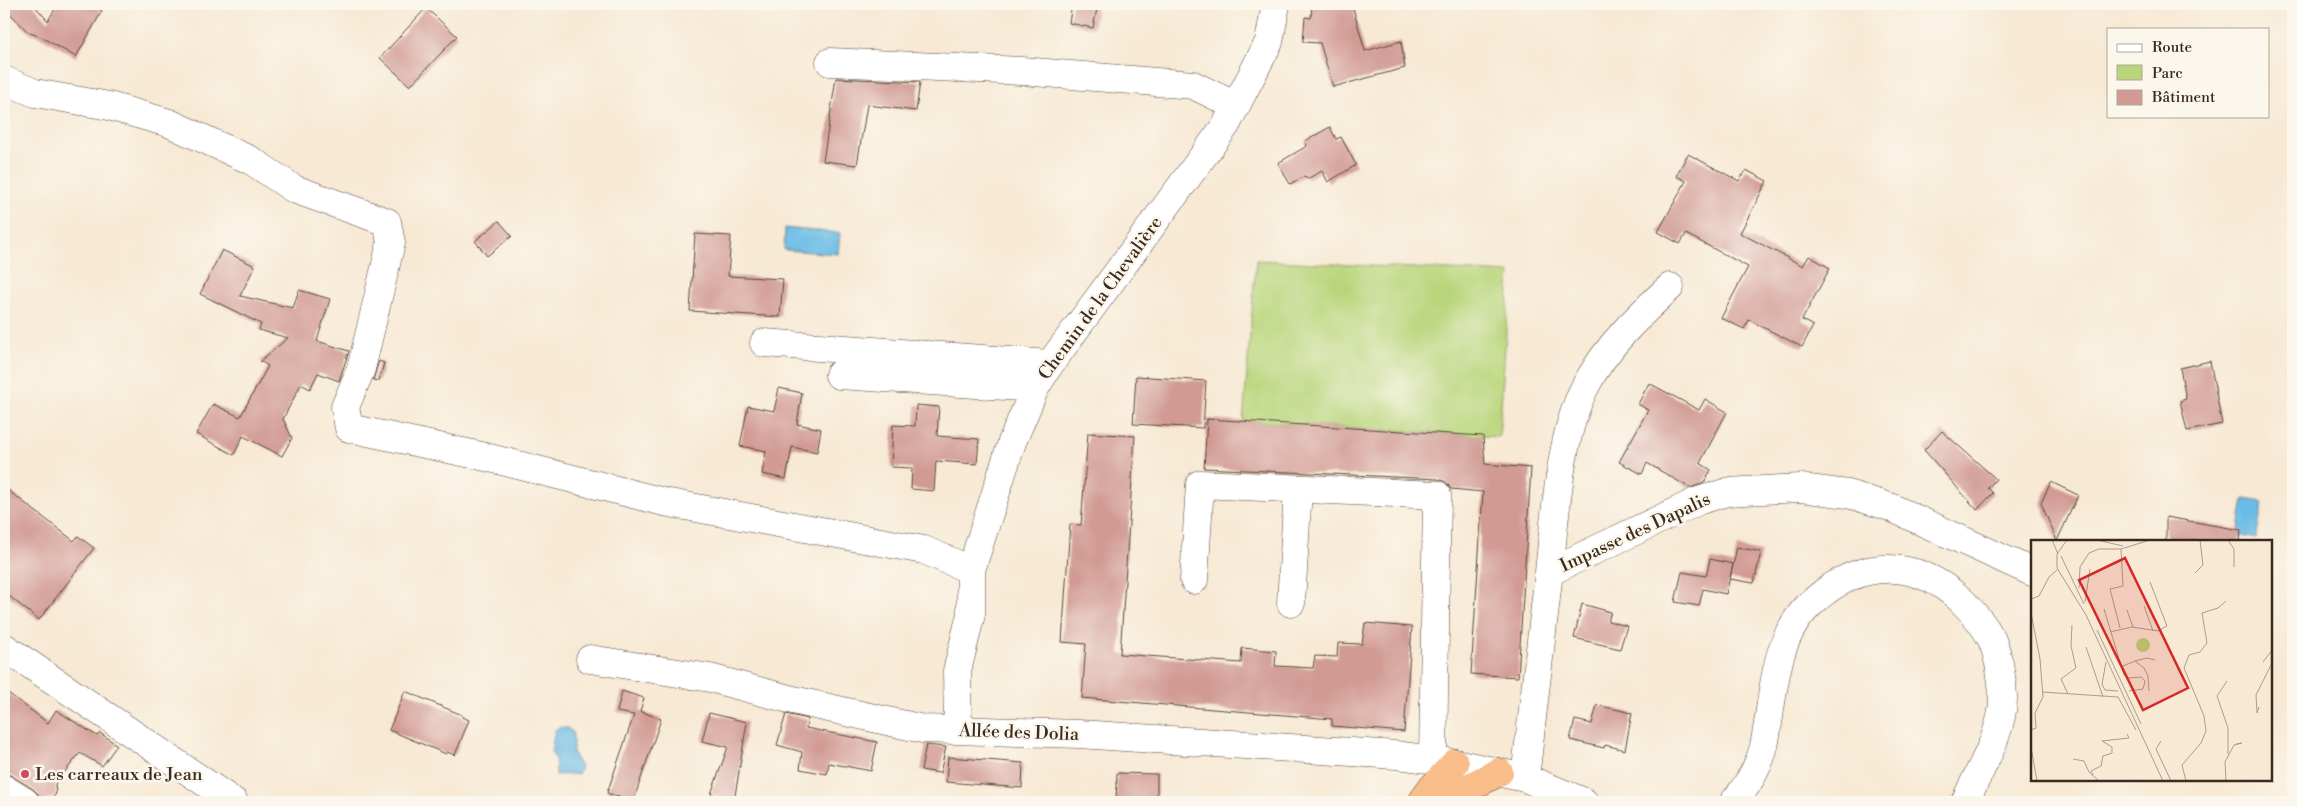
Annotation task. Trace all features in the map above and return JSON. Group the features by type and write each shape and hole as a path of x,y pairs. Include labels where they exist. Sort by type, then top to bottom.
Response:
{"highway":[{"path":"1422,802 1432,788 1444,762"},
{"path":"1454,802 1466,789 1498,772"}],"street":[{"name":"Chemin de la Chevalière","path":"958,730 957,671 971,614 971,570 1012,442 1035,388 1050,364 1226,125 1269,42 1276,4"},
{"path":"830,62 1022,71 1194,85 1236,106"},
{"path":"4,80 35,93 109,106 169,124 252,161 294,189 387,222 391,243 361,369 345,407 349,428 486,457 664,502 924,550 971,570"},
{"path":"1549,572 1560,476 1574,414 1585,386 1602,357 1636,318 1670,287"},
{"path":"764,343 1050,364"},
{"path":"839,376 1035,388"},
{"path":"1194,580 1200,484 1437,495 1444,762"},
{"name":"Impasse des Dapalis","path":"1525,778 1549,572 1698,500 1727,492 1800,488 1848,494 1890,507 2031,572"},
{"path":"1291,603 1298,489"},
{"path":"1734,802 1752,779 1764,747 1776,667 1796,623 1814,600 1841,580 1875,570 1901,569 1925,575 1947,588 1972,611 1992,640 2000,665 2003,698 1999,721 1992,742 1965,802"},
{"path":"4,647 234,802"},
{"name":"Allée des Dolia","path":"590,659 710,678 792,700 923,728 1089,734 1396,755 1444,762 1525,778 1584,802"},
{"path":"4,789 25,802"}],"green space":[{"path":"1256,260 1510,273 1499,437 1243,421"}],"water":[{"path":"785,228 840,233 838,254 784,250"},
{"path":"2244,499 2263,502 2256,539 2238,535"},
{"path":"560,727 567,728 573,732 573,753 581,767 578,774 556,775 555,759 551,751 555,730"}],"building":[{"path":"4,4 33,4 48,21 58,4 90,4 102,11 76,57 43,38 28,32 4,7"},
{"path":"1072,4 1098,4 1093,28 1069,23"},
{"path":"1312,4 1352,4 1365,51 1401,41 1405,68 1333,87 1320,43 1303,42 1305,17 1311,18"},
{"path":"426,8 457,36 410,86 380,58"},
{"path":"836,78 920,82 916,111 867,105 857,165 823,161"},
{"path":"1330,127 1336,139 1341,137 1356,165 1328,182 1322,171 1307,179 1305,176 1290,184 1278,163 1307,146 1305,141"},
{"path":"1688,154 1739,181 1746,170 1767,181 1740,233 1803,266 1809,256 1830,268 1802,320 1813,326 1802,347 1749,320 1744,329 1721,318 1748,267 1686,234 1680,244 1658,232 1686,181 1676,176"},
{"path":"499,221 512,236 487,256 475,241"},
{"path":"695,234 731,236 728,276 783,279 780,317 690,311"},
{"path":"222,250 255,266 240,296 293,308 299,290 330,299 317,341 349,351 339,381 318,373 310,389 301,384 283,419 292,438 282,456 243,436 234,455 196,434 213,404 240,417 268,366 260,361 288,338 259,330 261,324 200,294"},
{"path":"379,361 384,363 379,381 373,380"},
{"path":"2210,361 2222,424 2187,431 2180,401 2186,399 2180,368"},
{"path":"1136,376 1206,381 1203,428 1133,424"},
{"path":"1649,383 1699,410 1705,399 1727,412 1700,463 1711,470 1704,483 1690,488 1647,463 1642,474 1619,462 1648,410 1638,404"},
{"path":"779,388 802,393 797,424 821,429 817,452 792,447 786,479 762,474 766,451 740,446 748,406 774,411"},
{"path":"916,405 939,407 937,436 979,439 977,464 936,461 934,491 911,489 912,468 891,467 893,425 915,426"},
{"path":"1207,419 1483,436 1485,464 1531,468 1518,677 1471,674 1483,492 1451,489 1446,482 1438,479 1204,468"},
{"path":"1942,431 1996,479 1988,488 1993,493 1977,510 1924,450"},
{"path":"1088,433 1135,436 1120,654 1241,663 1242,648 1276,651 1275,666 1313,668 1315,656 1337,657 1338,643 1362,644 1365,623 1412,627 1404,732 1332,726 1332,719 1082,698 1086,644 1062,642 1070,524 1081,525"},
{"path":"2051,482 2078,495 2057,540 2057,540 2041,503"},
{"path":"4,487 74,541 78,536 94,548 39,620 4,592"},
{"path":"2166,517 2241,530 2240,540 2166,540"},
{"path":"1737,547 1761,552 1754,583 1730,579"},
{"path":"1710,559 1733,564 1726,594 1703,589 1699,606 1675,602 1682,572 1706,576"},
{"path":"1582,604 1611,612 1608,621 1627,626 1620,649 1574,638"},
{"path":"4,690 48,723 56,710 97,736 100,733 117,745 102,766 80,753 55,784 56,794 52,798 40,801 38,794 33,789 4,773"},
{"path":"405,691 462,715 462,717 469,720 455,755 447,752 446,754 389,730"},
{"path":"622,691 644,698 640,711 661,719 633,802 607,793 634,715 617,712"},
{"path":"1597,705 1632,713 1625,750 1605,745 1604,748 1570,740 1575,720 1592,724"},
{"path":"709,713 747,722 734,802 711,794 728,747 702,741"},
{"path":"786,714 808,719 806,728 877,742 871,771 829,763 827,774 800,769 802,752 777,745"},
{"path":"926,745 946,747 940,773 921,770"},
{"path":"948,757 1023,763 1022,788 946,782"},
{"path":"1117,773 1157,774 1157,802 1116,802"}],"place":[{"name":"Les carreaux de Jean","path":"25,774"}]}
